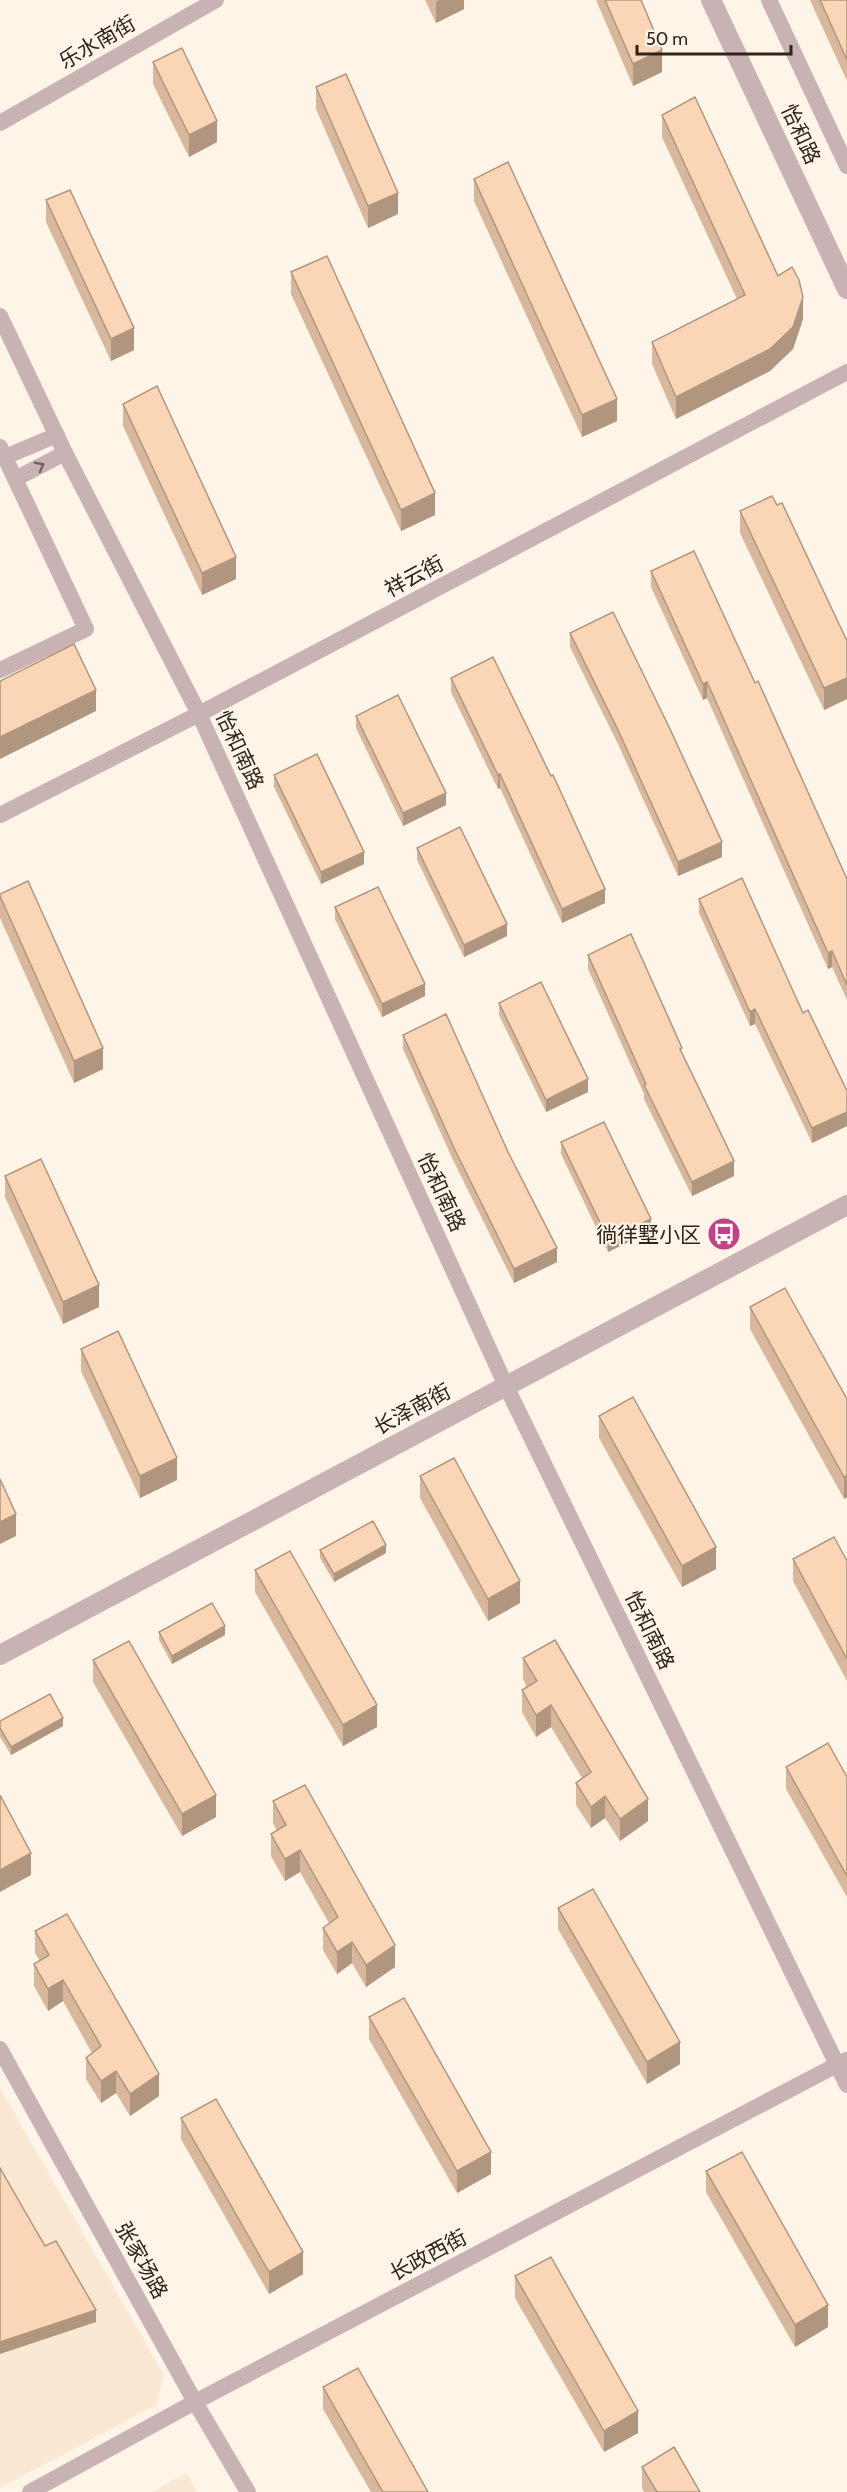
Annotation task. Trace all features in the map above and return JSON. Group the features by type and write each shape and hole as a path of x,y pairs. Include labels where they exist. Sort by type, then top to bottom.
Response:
{"street":[{"name":"乐水南街","path":"0,123 216,0"},
{"name":"怡和路","path":"711,0 847,289"},
{"path":"769,0 847,166"},
{"name":"怡和南路","path":"0,316 65,453 199,714 506,1386 842,2063 847,2085"},
{"name":"祥云街","path":"0,815 199,714 847,372"},
{"path":"0,670 86,629 2,452 57,435"},
{"path":"15,479 65,453"},
{"name":"长泽南街","path":"0,1655 847,1205"},
{"name":"张家场路","path":"0,2049 195,2402 248,2492"},
{"name":"长政西街","path":"30,2492 195,2402 842,2063"}],"shaded area":[{"path":"0,2088 164,2375 156,2405 0,2488"},
{"path":"187,2473 197,2492 152,2492"}],"building":[{"path":"605,0 641,0 662,50 633,64"},
{"path":"820,0 847,0 847,60"},
{"path":"182,48 217,121 189,135 153,62"},
{"path":"346,74 398,193 368,206 316,87"},
{"path":"695,97 778,276 792,267 799,280 803,297 793,327 770,349 676,397 652,342 745,295 662,115"},
{"path":"508,162 617,399 582,415 474,179"},
{"path":"70,190 134,328 111,339 46,200"},
{"path":"327,256 435,493 401,510 291,272"},
{"path":"157,386 236,557 202,573 123,404"},
{"path":"772,496 777,505 782,503 847,641 847,678 824,688 740,511"},
{"path":"694,551 755,683 758,681 847,879 847,985 832,951 828,953 707,682 703,684 651,571"},
{"path":"613,612 722,842 678,862 618,730 570,633"},
{"path":"74,644 96,690 0,737 0,681"},
{"path":"493,657 551,776 553,775 605,889 562,909 500,774 498,775 451,678"},
{"path":"398,695 446,793 403,813 356,716"},
{"path":"317,754 364,852 321,872 274,775"},
{"path":"460,827 507,924 464,945 417,848"},
{"path":"742,878 803,1013 808,1010 847,1091 847,1112 812,1128 755,1009 750,1012 699,899"},
{"path":"28,881 103,1048 74,1061 0,896"},
{"path":"378,887 425,984 382,1004 335,907"},
{"path":"631,934 682,1048 680,1049 734,1161 692,1182 644,1085 646,1084 588,955"},
{"path":"541,982 588,1079 546,1100 499,1003"},
{"path":"446,1014 508,1152 557,1248 514,1269 454,1148 403,1035"},
{"path":"604,1122 651,1219 608,1239 561,1142"},
{"path":"41,1159 99,1285 63,1302 5,1176"},
{"path":"785,1288 847,1399 847,1475 844,1477 750,1307"},
{"path":"118,1331 177,1458 140,1476 81,1349"},
{"path":"633,1397 716,1547 682,1566 599,1416"},
{"path":"454,1458 520,1581 488,1599 420,1476"},
{"path":"0,1479 16,1514 0,1522"},
{"path":"373,1521 386,1545 334,1574 320,1550"},
{"path":"834,1537 847,1561 847,1659 793,1559"},
{"path":"290,1551 377,1705 343,1725 255,1570"},
{"path":"212,1603 225,1626 172,1656 159,1632"},
{"path":"555,1640 648,1799 620,1819 605,1796 591,1807 576,1783 591,1772 551,1705 536,1715 522,1690 537,1681 523,1658"},
{"path":"129,1641 216,1795 182,1814 93,1660"},
{"path":"50,1694 63,1718 11,1747 0,1728 0,1721"},
{"path":"828,1743 847,1777 847,1876 786,1767"},
{"path":"305,1785 395,1945 366,1965 352,1942 337,1952 323,1928 338,1917 300,1850 285,1859 271,1834 286,1825 273,1801"},
{"path":"0,1795 31,1853 0,1870"},
{"path":"593,1889 680,2042 647,2062 558,1908"},
{"path":"67,1914 159,2074 130,2094 116,2071 101,2081 86,2058 101,2046 63,1980 48,1989 34,1964 49,1955 35,1931"},
{"path":"404,1998 491,2152 457,2171 369,2017"},
{"path":"216,2099 303,2252 269,2272 181,2118"},
{"path":"742,2152 828,2305 795,2325 706,2171"},
{"path":"0,2168 45,2246 56,2241 96,2310 0,2342"},
{"path":"551,2257 638,2411 604,2431 515,2276"},
{"path":"358,2368 428,2492 383,2492 323,2387"},
{"path":"674,2447 700,2492 657,2492 642,2467"}],"place":[{"name":"徜徉墅小区","path":"724,1234"}]}
